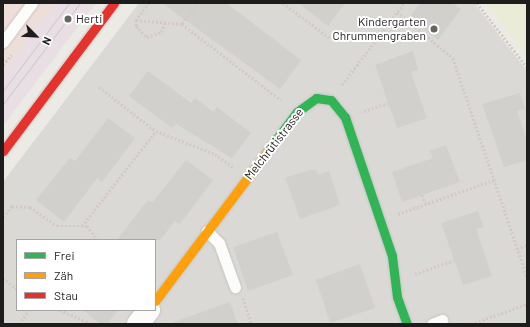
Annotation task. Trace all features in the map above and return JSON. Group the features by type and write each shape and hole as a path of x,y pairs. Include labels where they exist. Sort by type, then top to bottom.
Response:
{"street":[{"path":"3,151 114,3"},
{"name":"Melchrütistrasse","path":"156,301 297,112 316,98 331,100"},
{"path":"331,100 339,106 348,125 392,256 397,297 407,324"},
{"path":"138,324 148,311"}],"lane":[{"path":"3,42 32,3"},
{"path":"207,231 219,243 234,287"}],"path":[{"path":"149,3 136,20 136,26 147,37 161,32 165,23"},
{"path":"182,24 198,3"},
{"path":"283,3 330,38"},
{"path":"331,100 404,3"},
{"path":"477,3 527,67"},
{"path":"397,12 452,58 527,277"},
{"path":"136,20 182,24 285,103"},
{"path":"99,88 156,131 216,154 228,164"},
{"path":"360,113 388,103"},
{"path":"82,226 156,131"},
{"path":"395,216 494,180"},
{"path":"422,195 426,204"},
{"path":"3,216 12,206 30,207 57,226 87,226 97,239"},
{"path":"517,249 527,245"},
{"path":"415,274 454,260"},
{"path":"3,278 16,288"},
{"path":"234,287 241,291 252,324"},
{"path":"471,324 527,304"},
{"path":"18,324 28,311"},
{"path":"62,311 92,324"}],"shaded area":[{"path":"3,3 56,3 3,72"},
{"path":"56,3 96,3 3,126 3,72"},
{"path":"139,3 474,3 527,71 527,324 3,324 3,182"}],"green space":[{"path":"486,3 527,3 527,57"}],"building":[{"path":"162,3 226,3 301,60 280,89"},
{"path":"298,3 345,3 328,26"},
{"name":"Kindergarten Chrummengraben","path":"420,3 452,3 461,9 438,40 409,18"},
{"path":"413,51 418,70 411,72 427,118 397,128 375,65"},
{"path":"148,71 191,103 195,98 213,112 217,107 251,133 232,158 176,124 172,128 129,96"},
{"path":"520,93 525,109 517,111 527,139 527,160 504,167 482,104"},
{"path":"108,118 135,138 102,182 97,178 64,222 36,200 70,158 75,161"},
{"path":"446,145 460,182 402,202 392,172 433,158 430,151"},
{"path":"186,160 213,180 180,224 175,221 160,240 118,239 148,200 152,203"},
{"path":"309,170 316,170 318,175 329,171 340,205 300,219 285,178"},
{"path":"478,211 484,227 476,229 492,276 463,285 441,223"},
{"path":"277,232 293,275 248,291 233,247"},
{"path":"360,264 375,308 330,323 316,280"},
{"path":"230,302 238,324 174,324 174,322"},
{"path":"84,311 117,311 107,324 100,324"}],"tram line":[{"path":"3,91 69,3"},
{"path":"3,104 80,3"}],"traffic: fast":[{"path":"266,153 297,112 316,98 331,100 345,117 392,256 397,297 407,324"}],"traffic: slow":[{"path":"156,300 266,153"}],"traffic: jam":[{"path":"3,151 114,3"}],"place":[{"name":"Herti","path":"68,19"},
{"name":"Kindergarten Chrummengraben","path":"434,29"}]}
